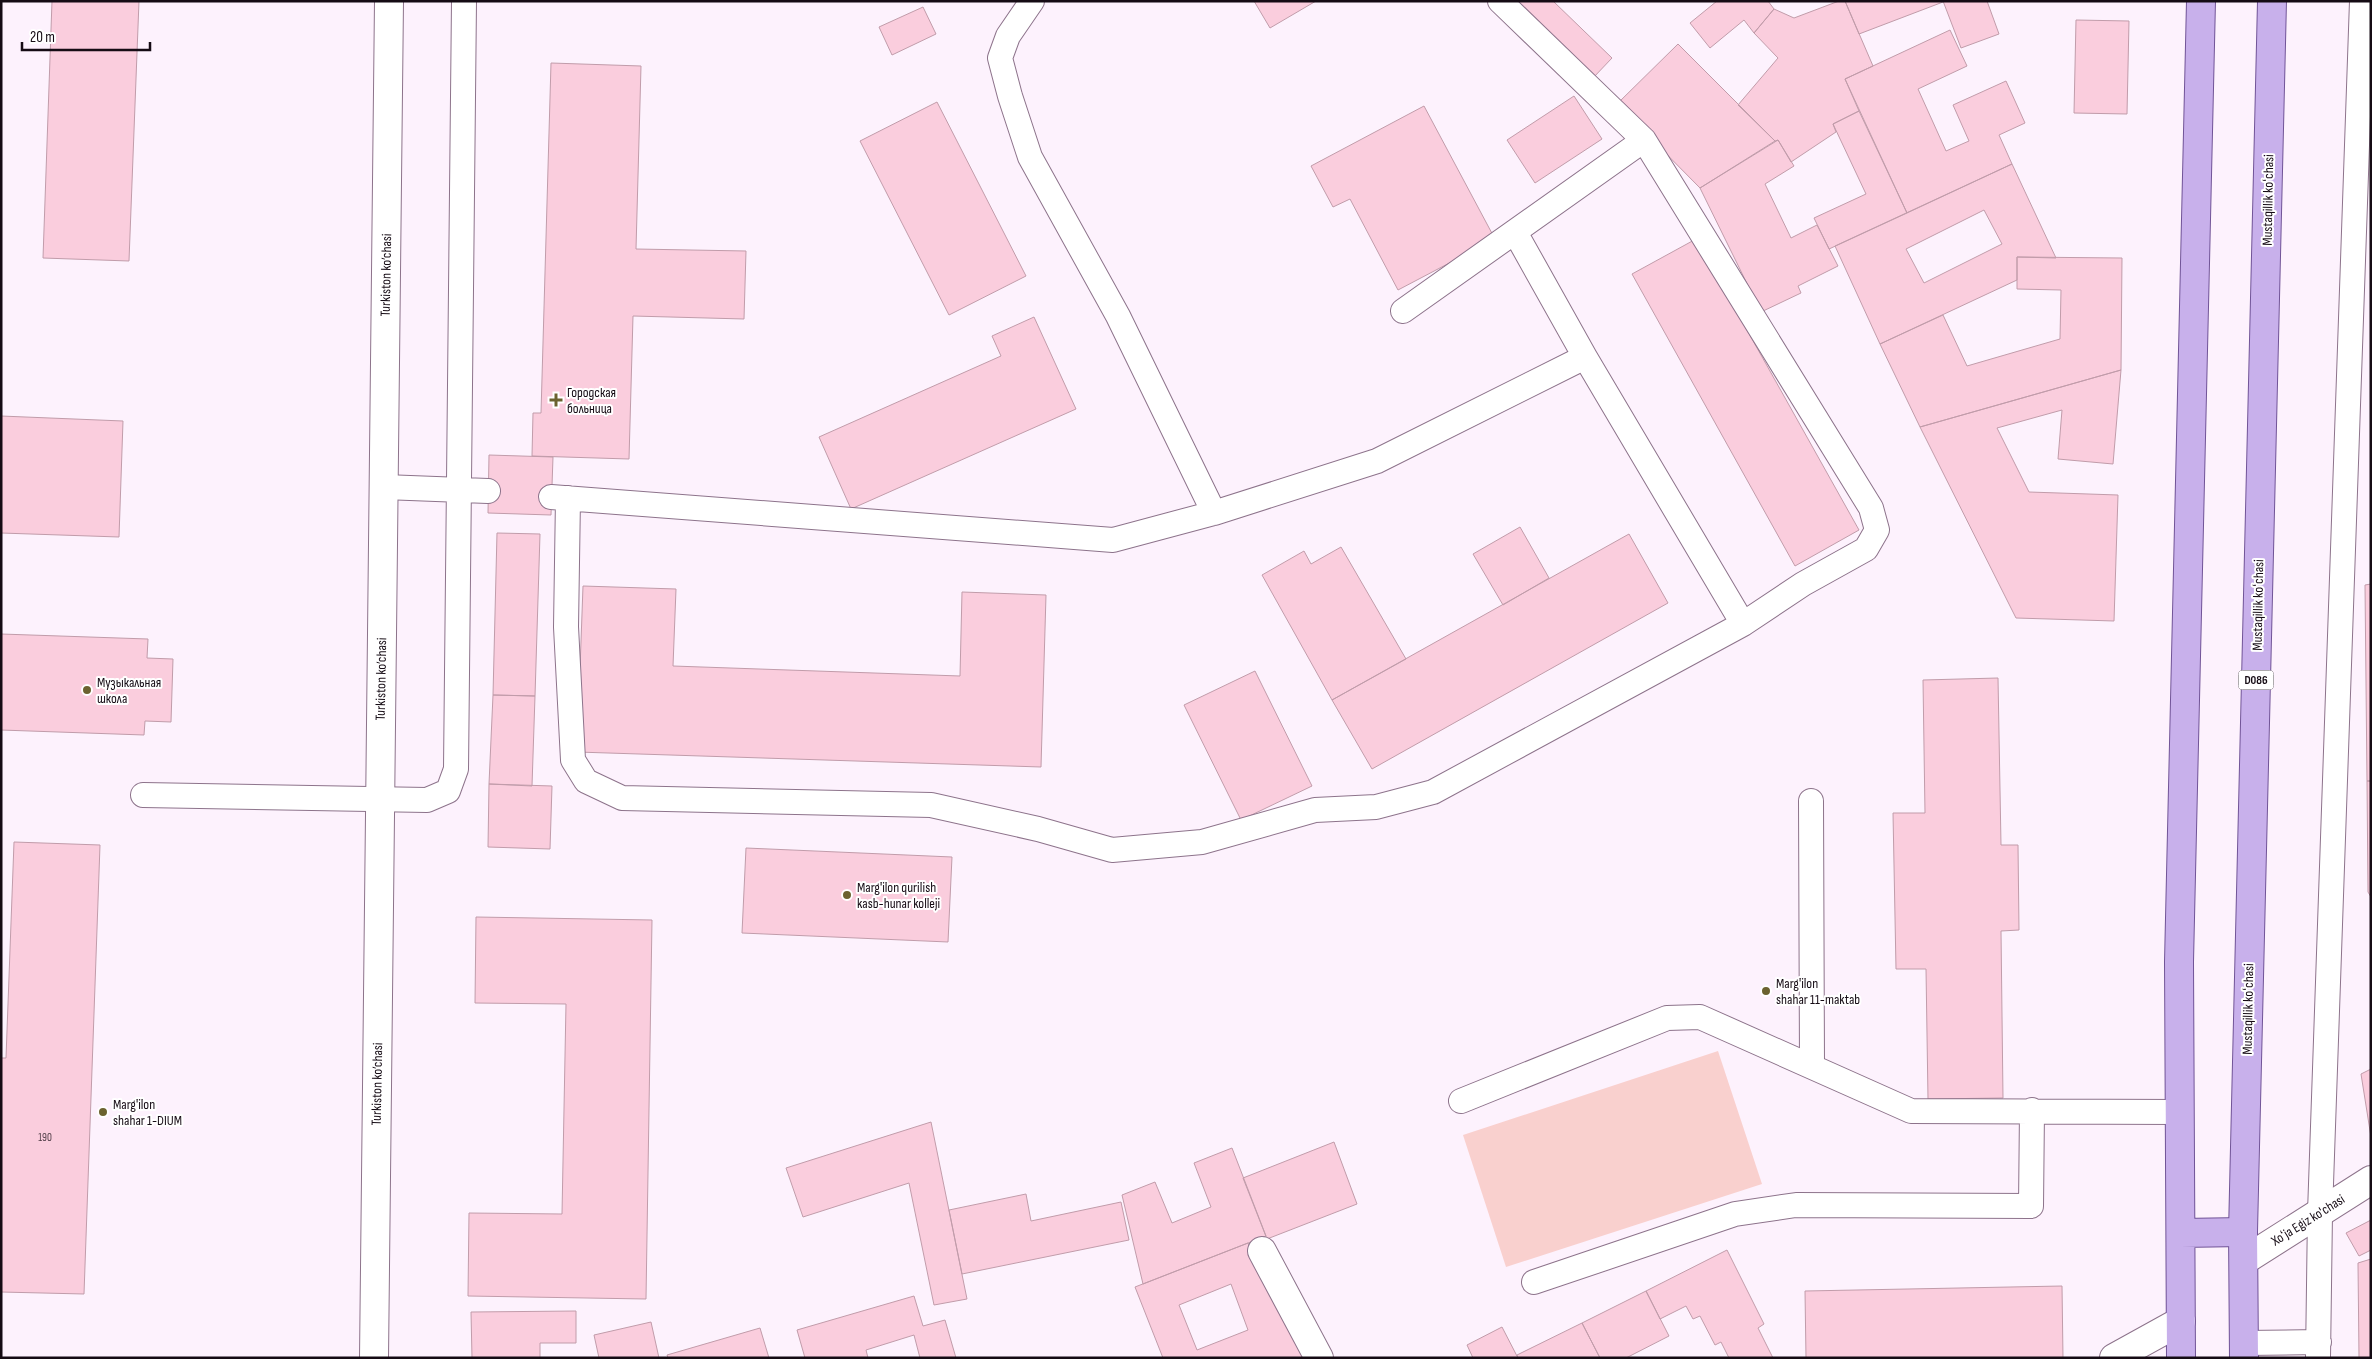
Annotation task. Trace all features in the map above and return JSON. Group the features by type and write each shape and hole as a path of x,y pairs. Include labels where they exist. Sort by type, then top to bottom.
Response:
{"main road":[{"name":"Turkiston ko’chasi","path":"374,1358 389,1"},
{"path":"2181,1358 2180,952 2200,1"},
{"name":"Mustaqillik koʻchasi","path":"2244,1350 2243,1232 2272,1"},
{"name":"Xoʻja Egiz ko'chasi","path":"2244,1260 2371,1180"},
{"path":"2180,1233 2243,1232"},
{"path":"1262,1251 1319,1358"},
{"path":"2114,1358 2181,1321"}],"lane":[{"path":"143,795 427,800 448,791 456,769 464,1"},
{"path":"1032,1 1008,36 1000,58 1030,157 1118,316 1214,513"},
{"path":"1500,1 1644,140 1871,508 1876,530 1866,549 1803,584 1743,624 1433,792 1376,807 1315,810 1202,842 1112,850 1038,829 931,806 622,798 586,781 573,760 560,498 1113,540 1214,513 1377,461 1585,357"},
{"path":"2244,1350 2319,1350 2320,1213 2362,1"},
{"path":"1404,311 1644,140"},
{"path":"1515,232 1585,357 1743,624"},
{"path":"384,487 488,491"},
{"path":"1811,800 1812,1066"},
{"path":"1462,1101 1667,1018 1700,1017 1911,1111 2180,1112"},
{"path":"1534,1282 1735,1214 1796,1205 2031,1206 2032,1110"}],"shaded area":[{"path":"1718,1051 1762,1184 1506,1267 1463,1135"}],"building":[{"path":"52,1 139,1 129,261 43,258"},
{"path":"1254,1 1316,1 1270,28"},
{"path":"1514,1 1553,1 1612,58 1593,78"},
{"path":"1717,1 1768,1 1774,9 1754,33 1744,20 1710,48 1690,23"},
{"path":"1839,1 1845,1 1873,66 1845,79 1859,111 1833,124 1836,132 1791,162 1778,140 1775,141 1738,105 1778,58 1754,33 1774,9 1794,18"},
{"path":"1845,1 1943,1 1943,2 1859,34"},
{"path":"1943,1 1987,1 1999,34 1961,48"},
{"path":"923,7 936,34 892,55 879,27"},
{"path":"2076,20 2129,21 2127,114 2074,113"},
{"path":"1950,30 1967,66 1918,89 1946,151 1969,141 1953,105 2006,81 2025,123 1999,135 2012,164 1907,213 1845,79"},
{"path":"1678,44 1775,141 1700,188 1617,104"},
{"path":"551,63 641,66 636,249 746,251 744,319 633,316 629,459 532,456 533,413 541,413"},
{"path":"1574,96 1602,139 1535,183 1507,140"},
{"path":"937,102 1026,276 949,315 860,141"},
{"path":"1424,106 1495,239 1398,290 1350,199 1333,207 1311,166"},
{"path":"1859,111 1907,213 1829,249 1814,218 1866,194 1833,124"},
{"path":"1778,140 1794,166 1765,184 1791,238 1817,225 1838,266 1798,286 1801,293 1761,312 1700,188"},
{"path":"2012,164 2056,258 2017,257 2017,280 1880,344 1835,246","holes":["1984,210 2002,244 1924,283 1906,249"]},
{"path":"1696,239 1859,530 1795,566 1632,274"},
{"path":"2017,257 2122,258 2121,370 1920,427 1880,344 1943,315 1967,366 2060,339 2061,290 2017,289"},
{"path":"1034,317 1076,409 851,509 819,437 1001,356 992,336"},
{"path":"2121,370 2113,464 2058,459 2062,410 1997,428 2029,492 2118,495 2114,621 2016,618 1920,427"},
{"path":"1,416 123,421 119,537 1,533"},
{"path":"489,455 553,457 551,515 488,513"},
{"path":"1520,527 1549,578 1503,605 1473,554"},
{"path":"497,533 540,534 535,696 493,695"},
{"path":"1629,534 1668,603 1372,769 1332,700"},
{"path":"1341,547 1406,659 1332,700 1262,575 1304,551 1311,564"},
{"path":"2371,584 2371,781 2367,781 2365,585"},
{"path":"583,586 676,589 673,666 960,676 962,592 1046,595 1041,767 577,752"},
{"name":"Музыкальная школа","path":"1,634 148,639 147,658 173,659 171,722 145,721 144,735 1,730"},
{"path":"1255,671 1312,786 1241,820 1184,705"},
{"path":"1998,678 2001,845 2018,845 2019,930 2001,931 2003,1098 1928,1099 1926,969 1896,969 1893,813 1925,813 1923,680"},
{"path":"493,695 535,696 532,786 489,784"},
{"path":"2367,781 2371,781 2371,897 2368,892"},
{"path":"489,784 552,786 550,849 488,847"},
{"path":"14,842 100,845 84,1294 1,1292 1,1058 6,1058"},
{"name":"Marg'ilon qurilish kasb-hunar kolleji","path":"746,848 952,857 948,942 742,933"},
{"path":"476,917 652,920 646,1299 468,1296 469,1213 562,1214 566,1004 475,1003"},
{"path":"2371,1069 2371,1137 2361,1074"},
{"path":"931,1122 967,1299 934,1305 909,1183 803,1217 786,1168"},
{"path":"1334,1142 1357,1204 1267,1239 1243,1178"},
{"path":"1232,1148 1266,1236 1143,1284 1122,1195 1155,1182 1172,1223 1211,1207 1194,1163"},
{"path":"1026,1194 1031,1221 1121,1202 1129,1240 962,1274 949,1210"},
{"path":"2371,1220 2371,1250 2359,1256 2346,1233"},
{"path":"1248,1243 1306,1347 1308,1358 1163,1358 1135,1287","holes":["1231,1284 1248,1330 1197,1350 1179,1305"]},
{"path":"1727,1250 1764,1324 1758,1328 1773,1358 1729,1358 1721,1342 1715,1345 1700,1316 1693,1319 1686,1306 1660,1319 1646,1291"},
{"path":"2371,1259 2371,1358 2359,1358 2358,1263"},
{"path":"2062,1286 2063,1358 1806,1358 1805,1291"},
{"path":"1646,1291 1669,1336 1626,1358 1600,1358 1582,1323"},
{"path":"914,1296 923,1326 945,1320 956,1358 920,1358 914,1335 866,1350 868,1358 805,1358 797,1330"},
{"path":"576,1311 576,1343 540,1343 540,1358 472,1358 471,1312"},
{"path":"651,1322 659,1358 599,1358 594,1335"},
{"path":"1582,1323 1600,1358 1518,1358 1517,1355"},
{"path":"1502,1327 1518,1358 1473,1358 1467,1345"},
{"path":"760,1328 769,1358 668,1358 667,1355"}],"place":[{"name":"Городская больница","path":"556,400"},
{"name":"Музыкальная школа","path":"87,690"},
{"name":"Marg'ilon qurilish kasb-hunar kolleji","path":"847,895"},
{"name":"Marg'ilon shahar 11-maktab","path":"1766,991"},
{"name":"Marg'ilon shahar 1-DIUM","path":"103,1112"}]}
